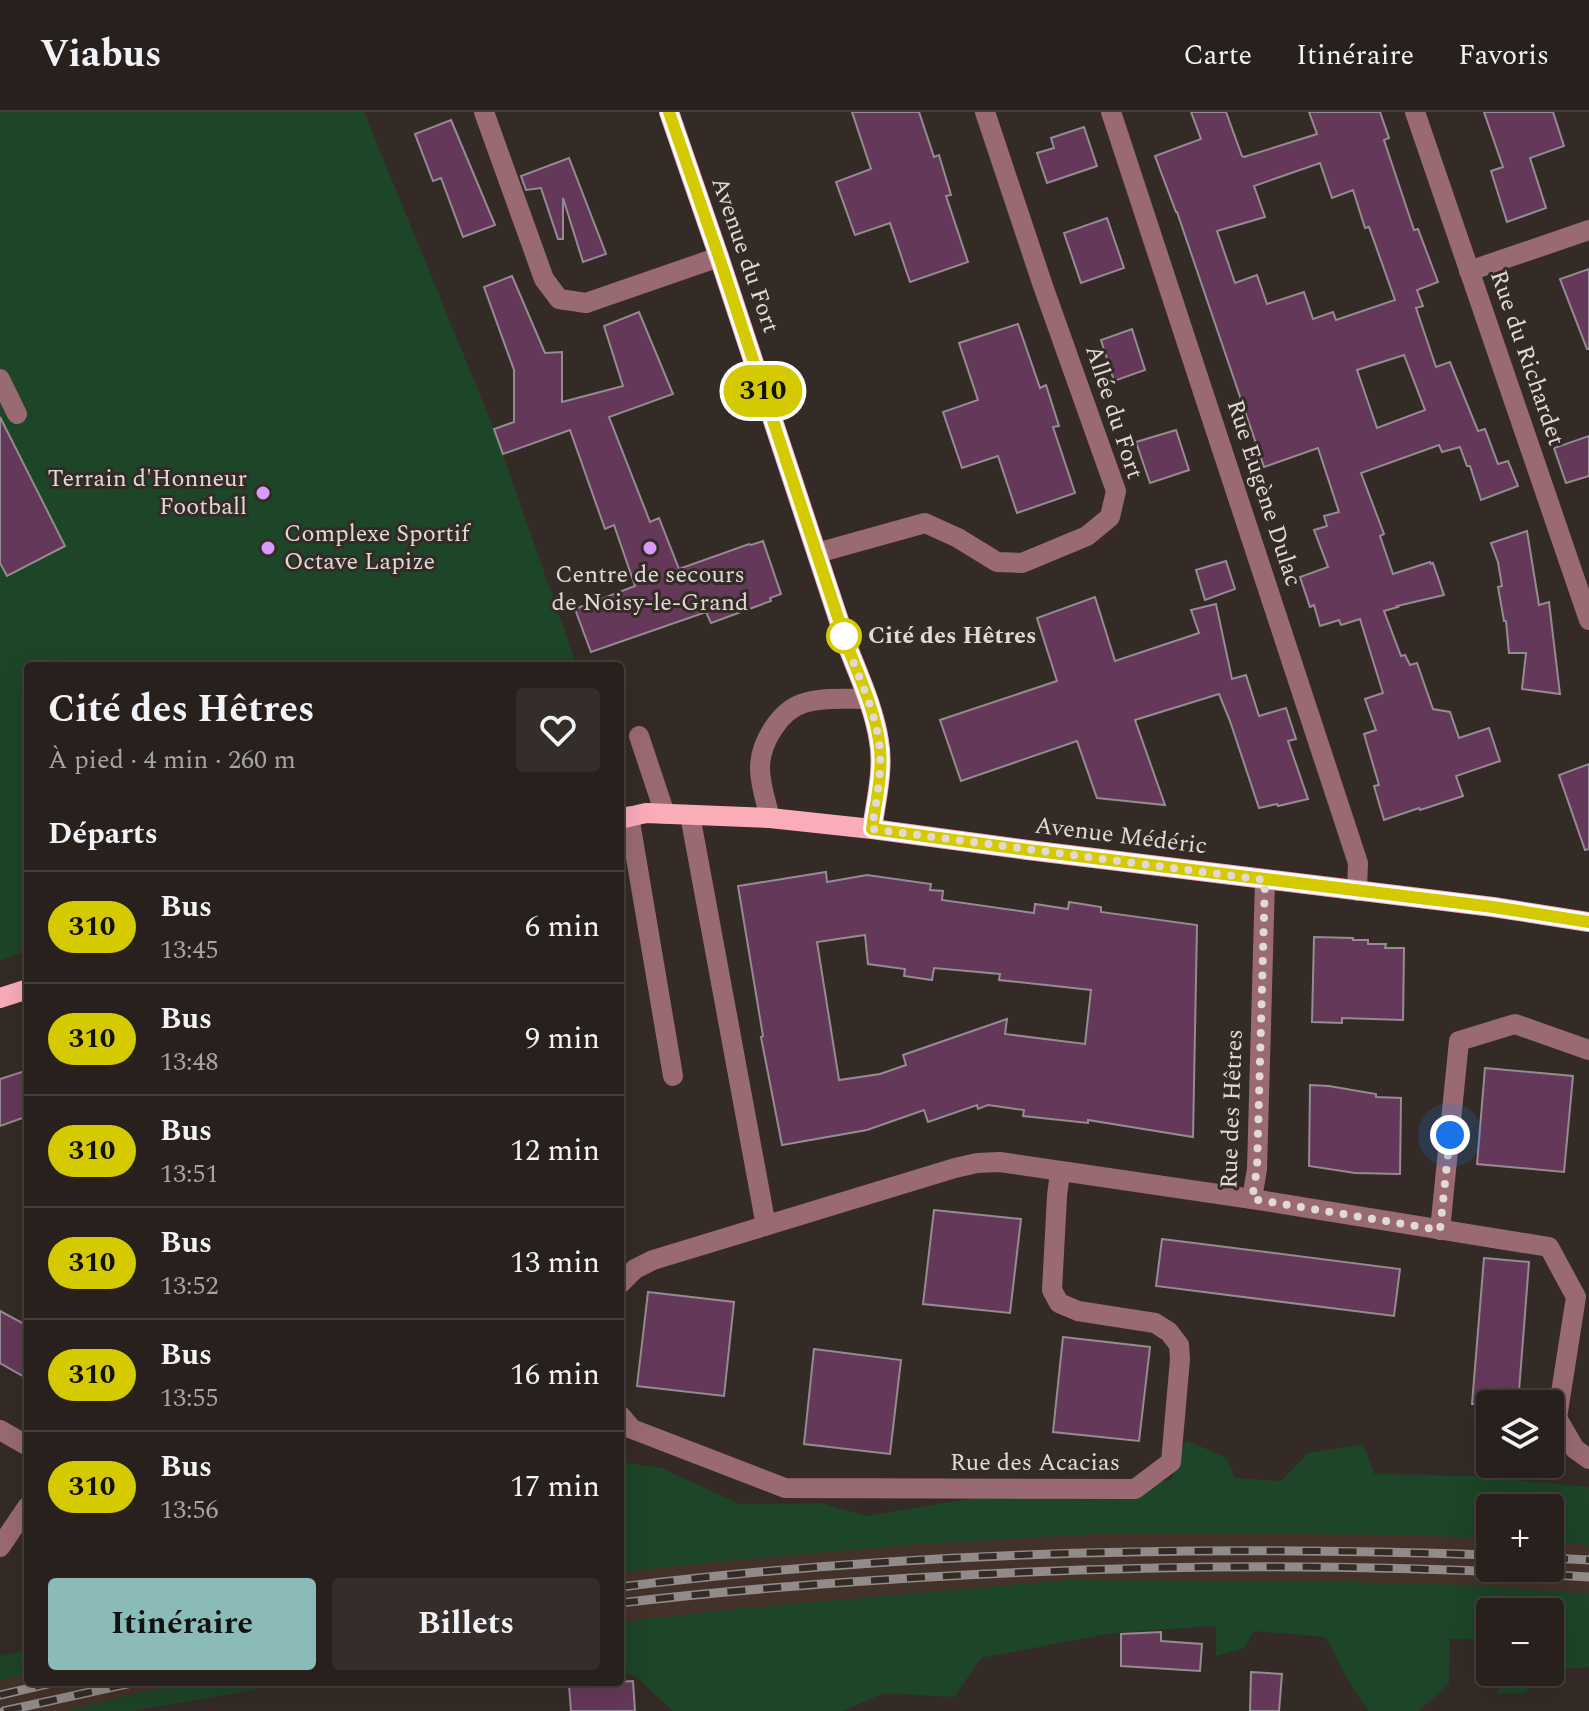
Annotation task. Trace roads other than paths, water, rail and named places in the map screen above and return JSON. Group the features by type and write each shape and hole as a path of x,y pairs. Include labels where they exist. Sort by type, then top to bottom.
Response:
{"main road":[{"name":"Avenue du Fort","path":"669,112 847,645 868,699 880,743 879,782 872,829"},
{"name":"Avenue Médéric","path":"640,815 770,818 872,829 1493,907 1589,922"},
{"path":"0,998 24,990"}],"street":[{"path":"484,112 544,279 559,299 586,303 719,257"},
{"name":"Allée du Fort","path":"817,553 925,523 958,538 997,562 1022,563 1087,536 1110,517 1116,491 985,112"},
{"name":"Rue Eugène Dulac","path":"1111,112 1358,863 1357,891"},
{"name":"Rue du Richardet","path":"1415,112 1589,620"},
{"path":"1469,271 1589,230"},
{"path":"0,379 17,414"},
{"path":"770,818 760,765 766,744 779,720 801,704 832,699 868,699"},
{"path":"639,736 640,815 673,1076"},
{"path":"690,815 766,1226"},
{"name":"Rue des Hêtres","path":"1265,880 1257,1169 1252,1199 1549,1247 1576,1297 1557,1418 1575,1449 1589,1459"},
{"path":"1440,1230 1459,1041 1515,1024 1589,1050"},
{"path":"624,1280 635,1269 653,1260 977,1163 1000,1162 1252,1199"},
{"name":"Rue des Acacias","path":"624,1420 632,1429 785,1488 1135,1489 1171,1462 1179,1345 1169,1332 1155,1323 1078,1311 1059,1303 1052,1290 1060,1172"},
{"path":"0,1430 24,1444"},
{"path":"0,1547 24,1512"}],"railway":[{"path":"624,1587 837,1565 945,1558 1163,1551 1476,1555"},
{"path":"1564,1559 1589,1560"},
{"path":"624,1603 862,1581 1152,1568 1371,1568 1589,1577"},
{"path":"0,1695 39,1686"},
{"path":"4,1711 118,1686"}],"place":[{"name":"Terrain d'Honneur Football","path":"263,493"},
{"name":"Complexe Sportif Octave Lapize","path":"268,548"},
{"name":"Centre de secours de Noisy-le-Grand","path":"650,548"},
{"name":"Cité des Hêtres","path":"844,636"}]}
